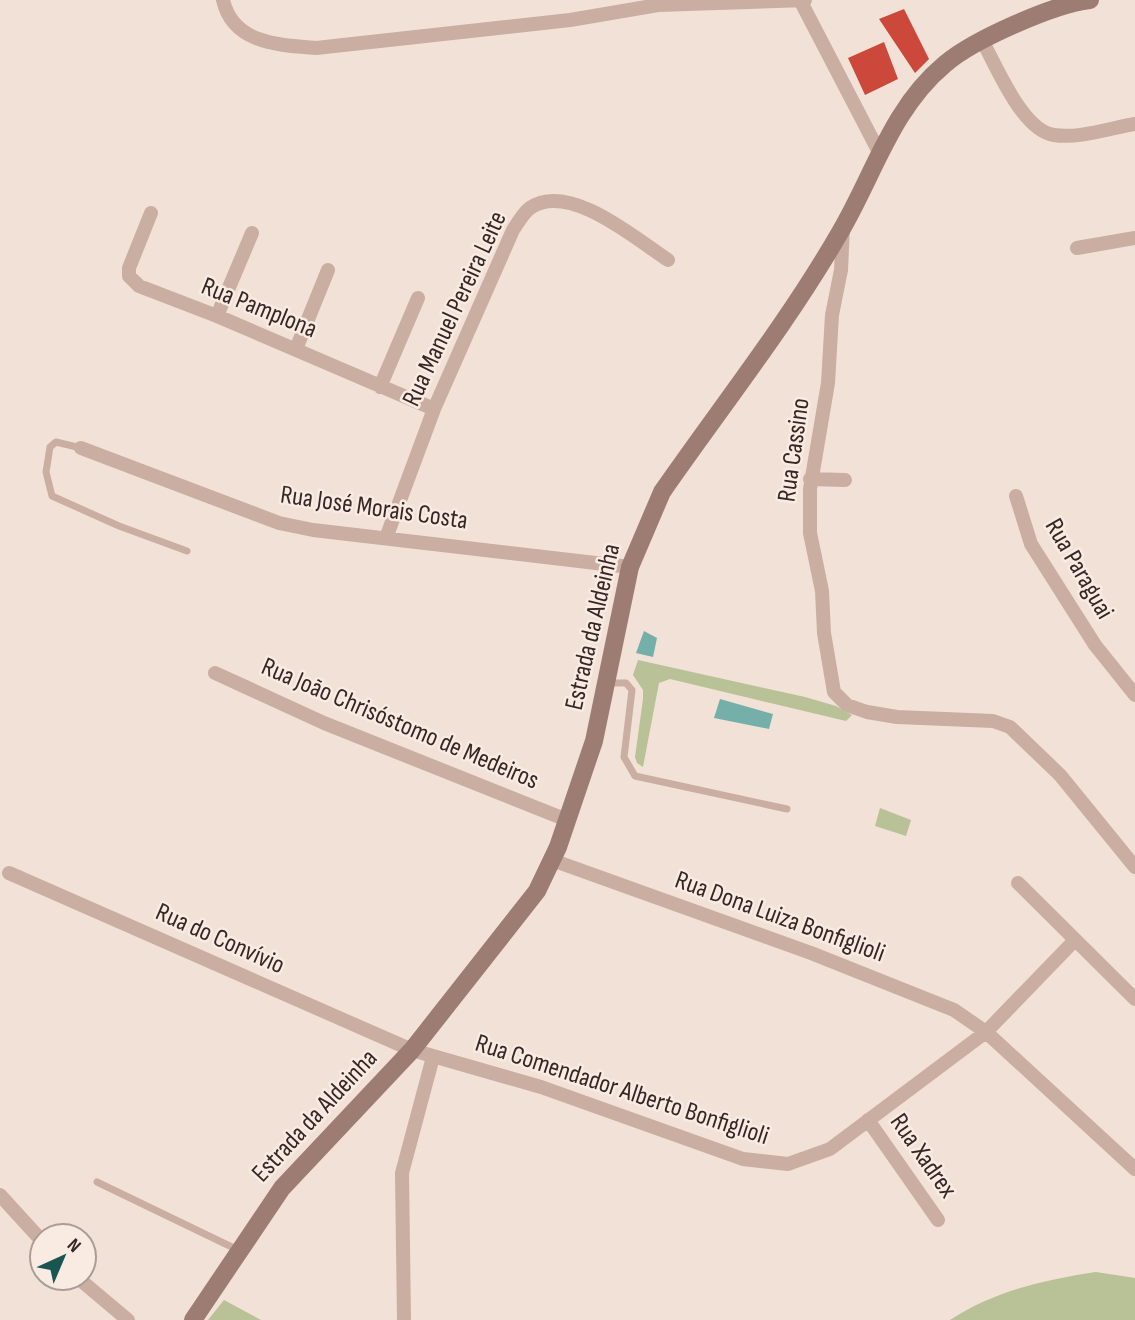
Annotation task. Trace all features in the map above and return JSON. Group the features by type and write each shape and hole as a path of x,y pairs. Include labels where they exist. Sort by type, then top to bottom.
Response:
{"street":[{"path":"223,0 233,23 257,40 276,45 316,48 570,20 657,5 802,1 879,152"},
{"name":"Estrada da Aldeinha","path":"193,1320 282,1188 412,1050 537,891 552,860 594,741 630,567 662,492 843,228 903,109 945,63 1019,23 1090,0"},
{"path":"983,42 1022,111 1031,123 1045,133 1065,136 1135,124"},
{"name":"Rua Manuel Pereira Leite","path":"386,538 434,409 513,230 528,209 541,203 559,202 590,210 668,260"},
{"name":"Rua Pamplona","path":"151,213 129,268 133,282 434,409"},
{"name":"Rua Cassino","path":"843,228 841,270 832,315 828,383 810,479 810,533 822,591 824,632 834,692 847,705 857,709 897,717 993,721 1010,727 1060,775 1135,867"},
{"path":"217,316 251,233"},
{"path":"1077,248 1135,238"},
{"path":"296,349 328,270"},
{"path":"380,387 418,298"},
{"name":"Rua José Morais Costa","path":"81,448 279,523 630,567"},
{"path":"810,479 845,480"},
{"name":"Rua Paraguai","path":"1016,496 1031,544 1095,645 1135,695"},
{"name":"Rua João Chrisóstomo de Medeiros","path":"215,673 324,723 567,820"},
{"name":"Rua Dona Luiza Bonfiglioli","path":"552,860 954,1010 986,1032 1135,1169"},
{"name":"Rua do Convívio","path":"9,873 412,1050"},
{"path":"1018,883 1135,999"},
{"name":"Rua Comendador Alberto Bonfiglioli","path":"412,1050 541,1087 743,1159 788,1164 830,1149 986,1032 1074,941"},
{"path":"404,1320 402,1173 433,1057"},
{"name":"Rua Xadrex","path":"868,1119 938,1220"},
{"path":"0,1195 28,1226"},
{"path":"95,1292 128,1320"}],"lane":[{"path":"81,448 57,442 50,447 46,472 52,496 119,526 187,551"},
{"path":"605,683 626,683 632,690 624,757 635,776 787,809"},
{"path":"97,1182 238,1250"}],"green space":[{"path":"638,660 805,697 836,706 852,715 846,721 670,679 659,683 643,767 637,763 635,757 643,699 643,690 633,675"},
{"path":"880,808 911,820 906,836 875,826"},
{"path":"1096,1272 1135,1278 1135,1320 950,1320 984,1301 1020,1288"},
{"path":"224,1300 261,1320 208,1320"}],"water":[{"path":"644,631 657,638 653,657 636,653"},
{"path":"720,699 773,714 769,729 714,718"}],"building":[{"path":"904,9 929,59 915,73 879,19"},
{"path":"884,42 898,79 865,95 848,58"}]}
